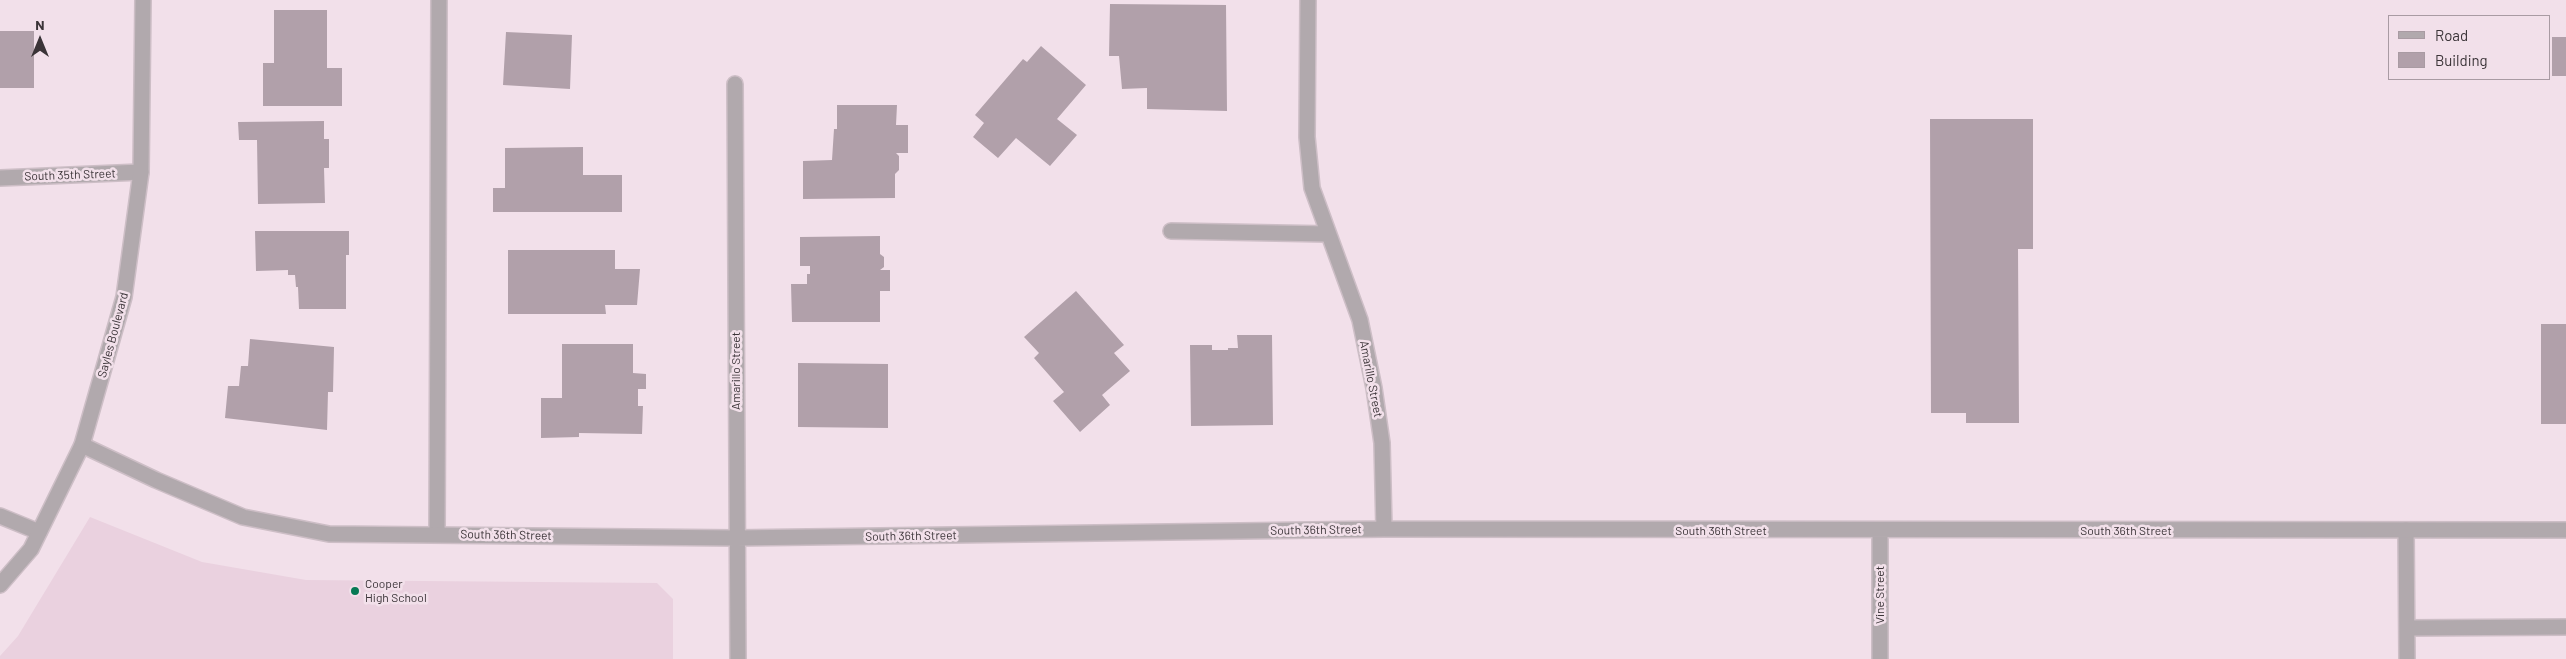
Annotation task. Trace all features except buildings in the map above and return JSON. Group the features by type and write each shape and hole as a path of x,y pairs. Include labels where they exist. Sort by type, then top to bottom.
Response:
{"street":[{"name":"Sayles Boulevard","path":"0,586 31,549 82,446 124,297 141,172 143,0"},
{"path":"438,534 439,0"},
{"name":"Amarillo Street","path":"1308,0 1307,137 1312,188 1360,320 1374,388 1382,443 1384,529"},
{"name":"Amarillo Street","path":"735,84 738,659"},
{"name":"South 35th Street","path":"0,178 141,172"},
{"path":"1171,231 1328,234"},
{"name":"South 36th Street","path":"82,446 243,517 329,534 736,538 1384,529 1880,531 2566,530"},
{"path":"0,516 39,532"},
{"path":"2406,530 2407,659"},
{"name":"Vine Street","path":"1880,531 1880,659"},
{"path":"2407,628 2566,627"}],"shaded area":[{"name":"Cooper High School","path":"90,517 202,562 306,580 657,583 673,599 673,659 0,659 0,656 18,636"}],"place":[{"name":"Cooper High School","path":"355,591"}]}
